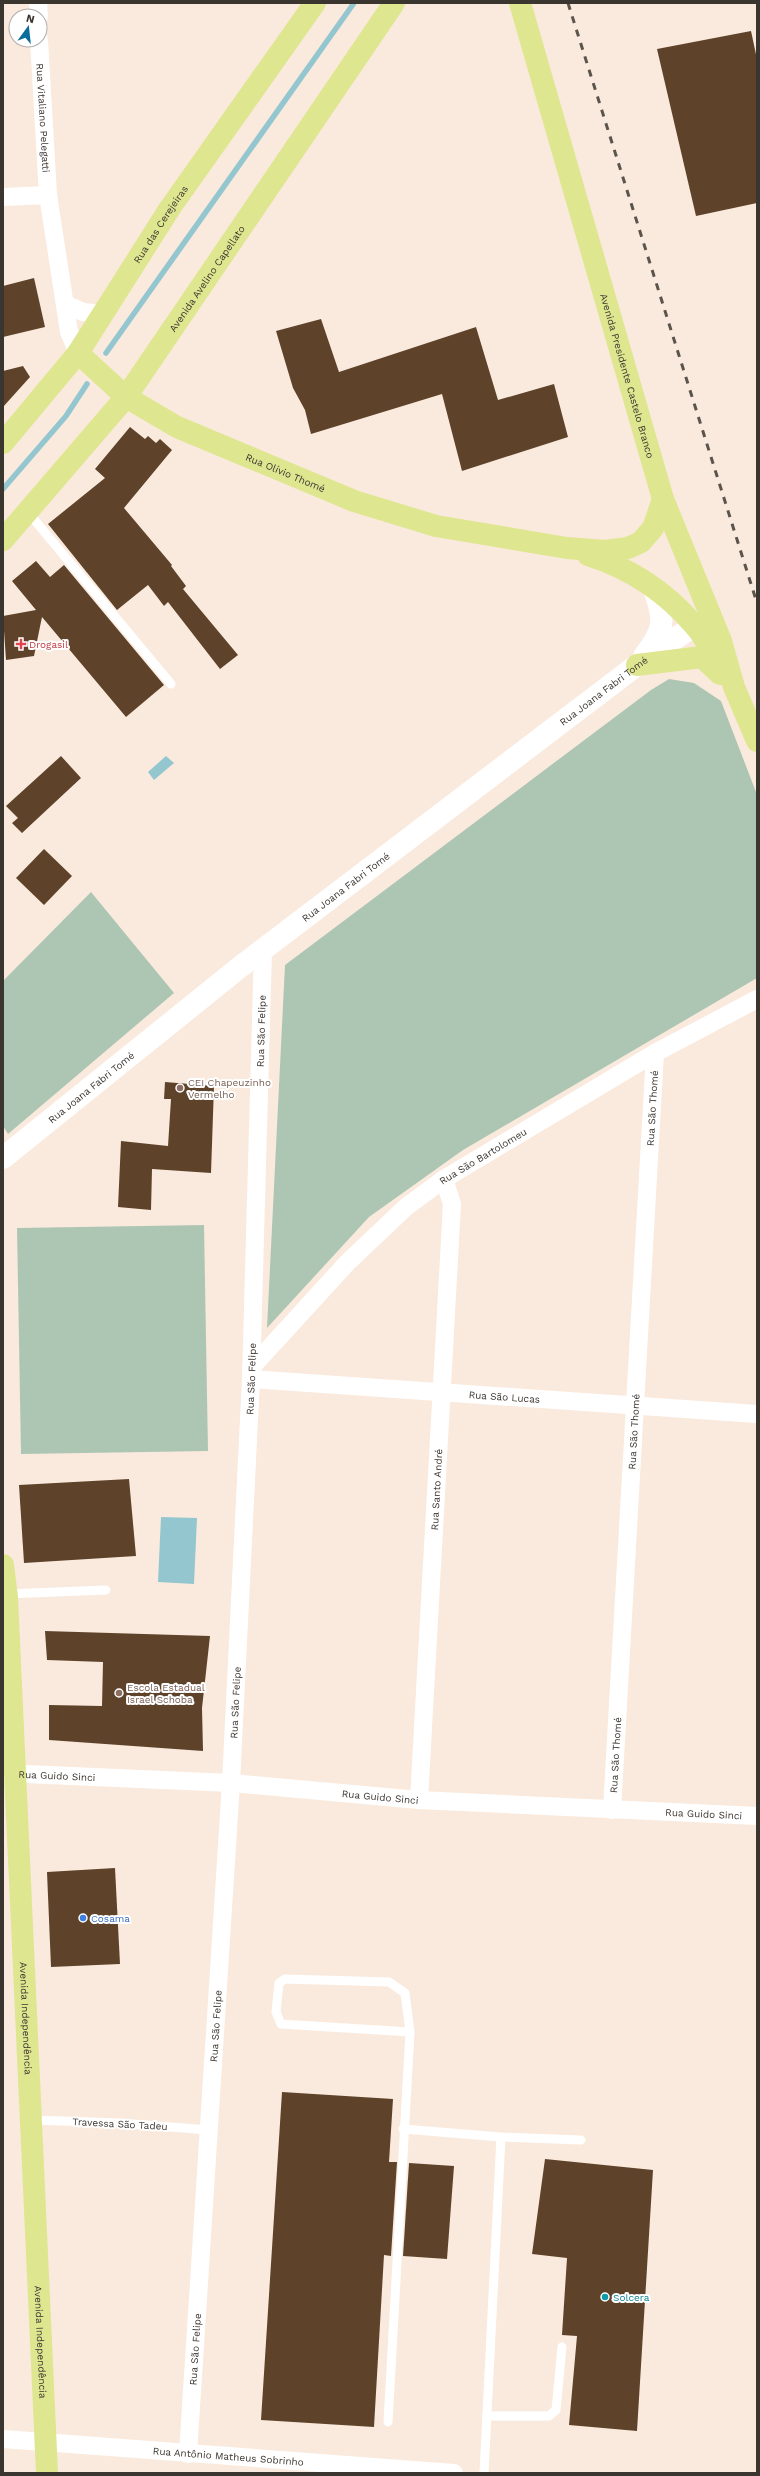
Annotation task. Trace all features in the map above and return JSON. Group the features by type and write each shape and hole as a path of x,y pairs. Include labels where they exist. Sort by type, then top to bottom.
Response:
{"main road":[{"name":"Rua das Cerejeiras","path":"3,442 78,353 170,208 315,3"},
{"name":"Avenida Avelino Capellato","path":"3,540 126,397 394,3"},
{"name":"Avenida Presidente Castelo Branco","path":"520,3 663,499 721,641 734,687 757,741"},
{"name":"Rua Olívio Thomé","path":"78,353 126,397 177,427 354,501 436,526 567,548"},
{"path":"567,548 605,551 628,548 641,542 653,528 663,499"},
{"path":"567,548 613,563 654,588 695,625 734,687"},
{"path":"695,625 705,627 721,641"},
{"path":"637,665 702,657 734,687"},
{"name":"Avenida Independência","path":"3,1564 6,1594 9,1773 32,2120 40,2357 47,2443 47,2473"}],"street":[{"name":"Rua Vitaliano Pelegatti","path":"39,48 48,195"},
{"path":"3,197 48,195"},
{"name":"Rua Olívio Thomé","path":"48,195 69,332 78,353"},
{"path":"65,304 83,312 102,314"},
{"path":"637,665 658,638 662,625 661,608 654,588"},
{"name":"Rua Joana Fabri Tomé","path":"3,1158 263,949 637,665 695,625"},
{"name":"Rua São Felipe","path":"188,2454 231,1783 251,1373 263,949"},
{"name":"Rua São Bartolomeu","path":"251,1373 347,1262 406,1207 444,1179 655,1053 757,999"},
{"name":"Rua São Thomé","path":"612,1810 633,1407 655,1053"},
{"name":"Rua Santo André","path":"419,1800 452,1204 444,1179"},
{"name":"Rua São Lucas","path":"251,1373 633,1407 757,1414"},
{"name":"Rua Guido Sinci","path":"9,1773 231,1783 419,1800 757,1816"},
{"name":"Rua Antônio Matheus Sobrinho","path":"3,2439 454,2473"}],"lane":[{"path":"27,511 171,684"},
{"path":"6,1594 106,1590"},
{"path":"388,2422 403,2129 410,2032 405,1993 389,1982 285,1978 279,1983 276,2012 281,2024 410,2032"},
{"name":"Travessa São Tadeu","path":"32,2120 120,2123 208,2130"},
{"path":"403,2129 501,2137 581,2140"},
{"path":"484,2473 501,2137"},
{"path":"487,2416 549,2416 556,2410 562,2347"}],"green space":[{"path":"669,679 694,683 721,701 756,792 757,978 463,1150 369,1217 267,1328 285,965 651,690"},
{"path":"91,892 174,993 8,1134 3,1126 3,981"},
{"path":"204,1225 208,1451 21,1454 17,1228"}],"water":[{"path":"166,756 174,763 154,780 148,772"},
{"path":"161,1517 197,1518 194,1584 158,1582"}],"building":[{"path":"751,31 757,59 757,203 696,216 657,49"},
{"path":"34,278 45,327 3,337 3,286"},
{"path":"321,319 339,372 476,327 498,400 554,384 568,437 462,471 442,394 311,434 305,410 293,388 276,331"},
{"path":"23,366 30,377 3,407 3,371"},
{"path":"130,427 145,439 148,436 156,443 160,439 172,450 124,508 172,565 171,566 186,586 183,589 238,655 220,669 168,602 164,606 148,585 117,610 48,524 105,478 95,469"},
{"path":"36,561 50,577 64,565 164,685 126,717 42,617 34,656 6,660 3,616 36,610 12,581"},
{"path":"61,756 81,778 22,833 12,823 18,818 6,806"},
{"path":"44,849 72,876 44,905 16,878"},
{"path":"165,1082 214,1086 211,1173 152,1169 151,1210 118,1207 121,1141 168,1146 171,1099 164,1099"},
{"path":"129,1479 136,1556 24,1563 19,1485"},
{"path":"45,1631 210,1636 202,1708 203,1751 49,1740 49,1705 102,1706 103,1662 47,1660"},
{"name":"Cosama","path":"115,1868 120,1964 51,1967 47,1872"},
{"path":"282,2092 393,2099 389,2162 397,2162 391,2256 384,2255 374,2427 261,2420"},
{"name":"Solcera","path":"545,2159 653,2170 637,2431 569,2425 577,2336 562,2335 567,2258 532,2254"},
{"path":"409,2163 454,2166 447,2259 403,2256"}],"waterway":[{"path":"106,353 354,3"},
{"path":"3,489 66,416 87,384"}],"railway":[{"path":"568,3 757,603"}],"place":[{"name":"Drogasil","path":"21,644"},
{"name":"CEI Chapeuzinho Vermelho","path":"180,1088"},
{"name":"Escola Estadual Israel Schoba","path":"119,1693"},
{"name":"Cosama","path":"83,1918"},
{"name":"Solcera","path":"605,2297"}]}
